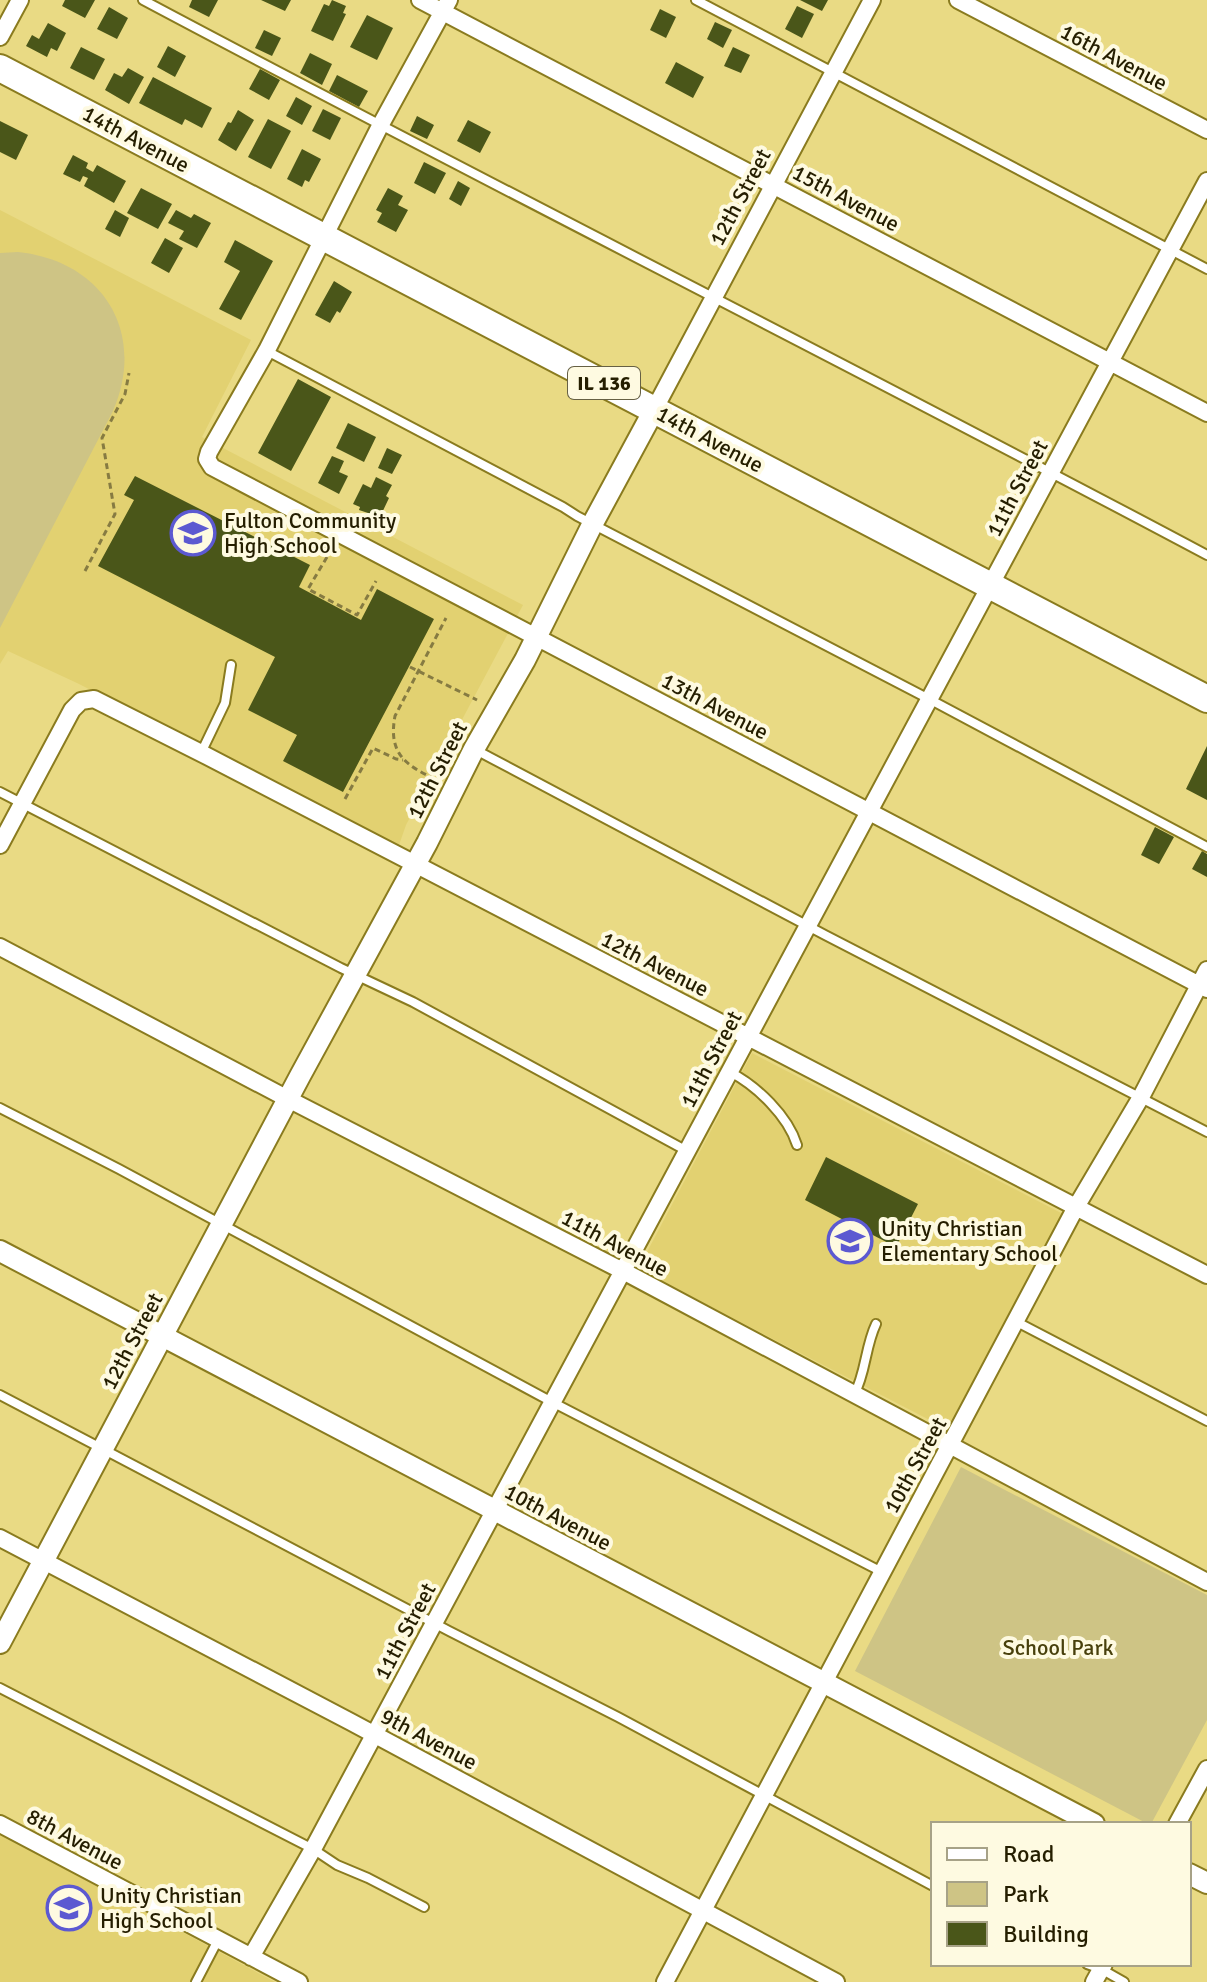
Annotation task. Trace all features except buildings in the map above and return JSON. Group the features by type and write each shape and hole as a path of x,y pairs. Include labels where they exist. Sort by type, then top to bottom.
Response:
{"main road":[{"name":"14th Avenue","path":"0,68 1207,699"}],"street":[{"path":"0,37 20,0"},
{"name":"15th Avenue","path":"420,0 445,6 774,185 1207,413"},
{"name":"12th Street","path":"0,1643 474,749 525,660 593,523 872,0"},
{"name":"16th Avenue","path":"958,0 1207,130"},
{"path":"267,350 380,126 445,6"},
{"name":"11th Street","path":"251,1957 313,1849 1207,181"},
{"name":"13th Avenue","path":"267,350 207,459 212,467 869,812 1204,981"},
{"name":"12th Avenue","path":"22,804 72,710 81,701 94,699 1207,1275"},
{"path":"0,845 22,804"},
{"name":"11th Avenue","path":"0,947 623,1271 1207,1582"},
{"name":"10th Street","path":"665,1982 1076,1207 1204,981"},
{"name":"10th Avenue","path":"0,1251 1090,1822"},
{"name":"9th Avenue","path":"0,1538 836,1982"},
{"path":"1178,1822 1207,1769"},
{"name":"8th Avenue","path":"0,1824 299,1982"}],"lane":[{"path":"143,0 1207,555"},
{"path":"696,0 1207,269"},
{"path":"267,350 1207,847"},
{"path":"201,753 225,703 231,665"},
{"path":"474,749 1207,1132"},
{"path":"0,792 354,975 413,1002 687,1151"},
{"path":"730,1071 746,1080 786,1121 797,1145"},
{"path":"0,1108 552,1402 882,1572"},
{"path":"1017,1322 1207,1421"},
{"path":"854,1395 862,1379 876,1324"},
{"path":"0,1395 618,1717 931,1885"},
{"path":"0,1688 313,1849 337,1865 424,1907"},
{"path":"196,1982 218,1940"},
{"path":"1096,1970 1124,1982"}],"path":[{"path":"85,571 115,514 102,438 125,394 129,373"},
{"path":"327,557 308,589 357,615 376,581"},
{"path":"435,779 403,760 393,729 395,716 446,618"},
{"path":"410,667 477,700"},
{"path":"345,799 373,748 403,760"}],"shaded area":[{"name":"Fulton Community High School","path":"0,210 251,340 202,437 523,605 406,825 399,845 8,651 0,664"},
{"name":"Unity Christian Elementary School","path":"752,1053 1063,1214 947,1429 638,1269"},
{"name":"Unity Christian High School","path":"0,1834 275,1982 0,1982"}],"green space":[{"path":"18,252 48,258 94,285 110,305 120,328 124,354 122,382 113,411 0,628 0,253"},
{"name":"School Park","path":"961,1467 1207,1595 1207,1720 1152,1822 1144,1822 855,1671"}],"place":[{"name":"Fulton Community High School","path":"193,533"},
{"name":"Unity Christian Elementary School","path":"850,1241"},
{"name":"Unity Christian High School","path":"69,1908"}]}
